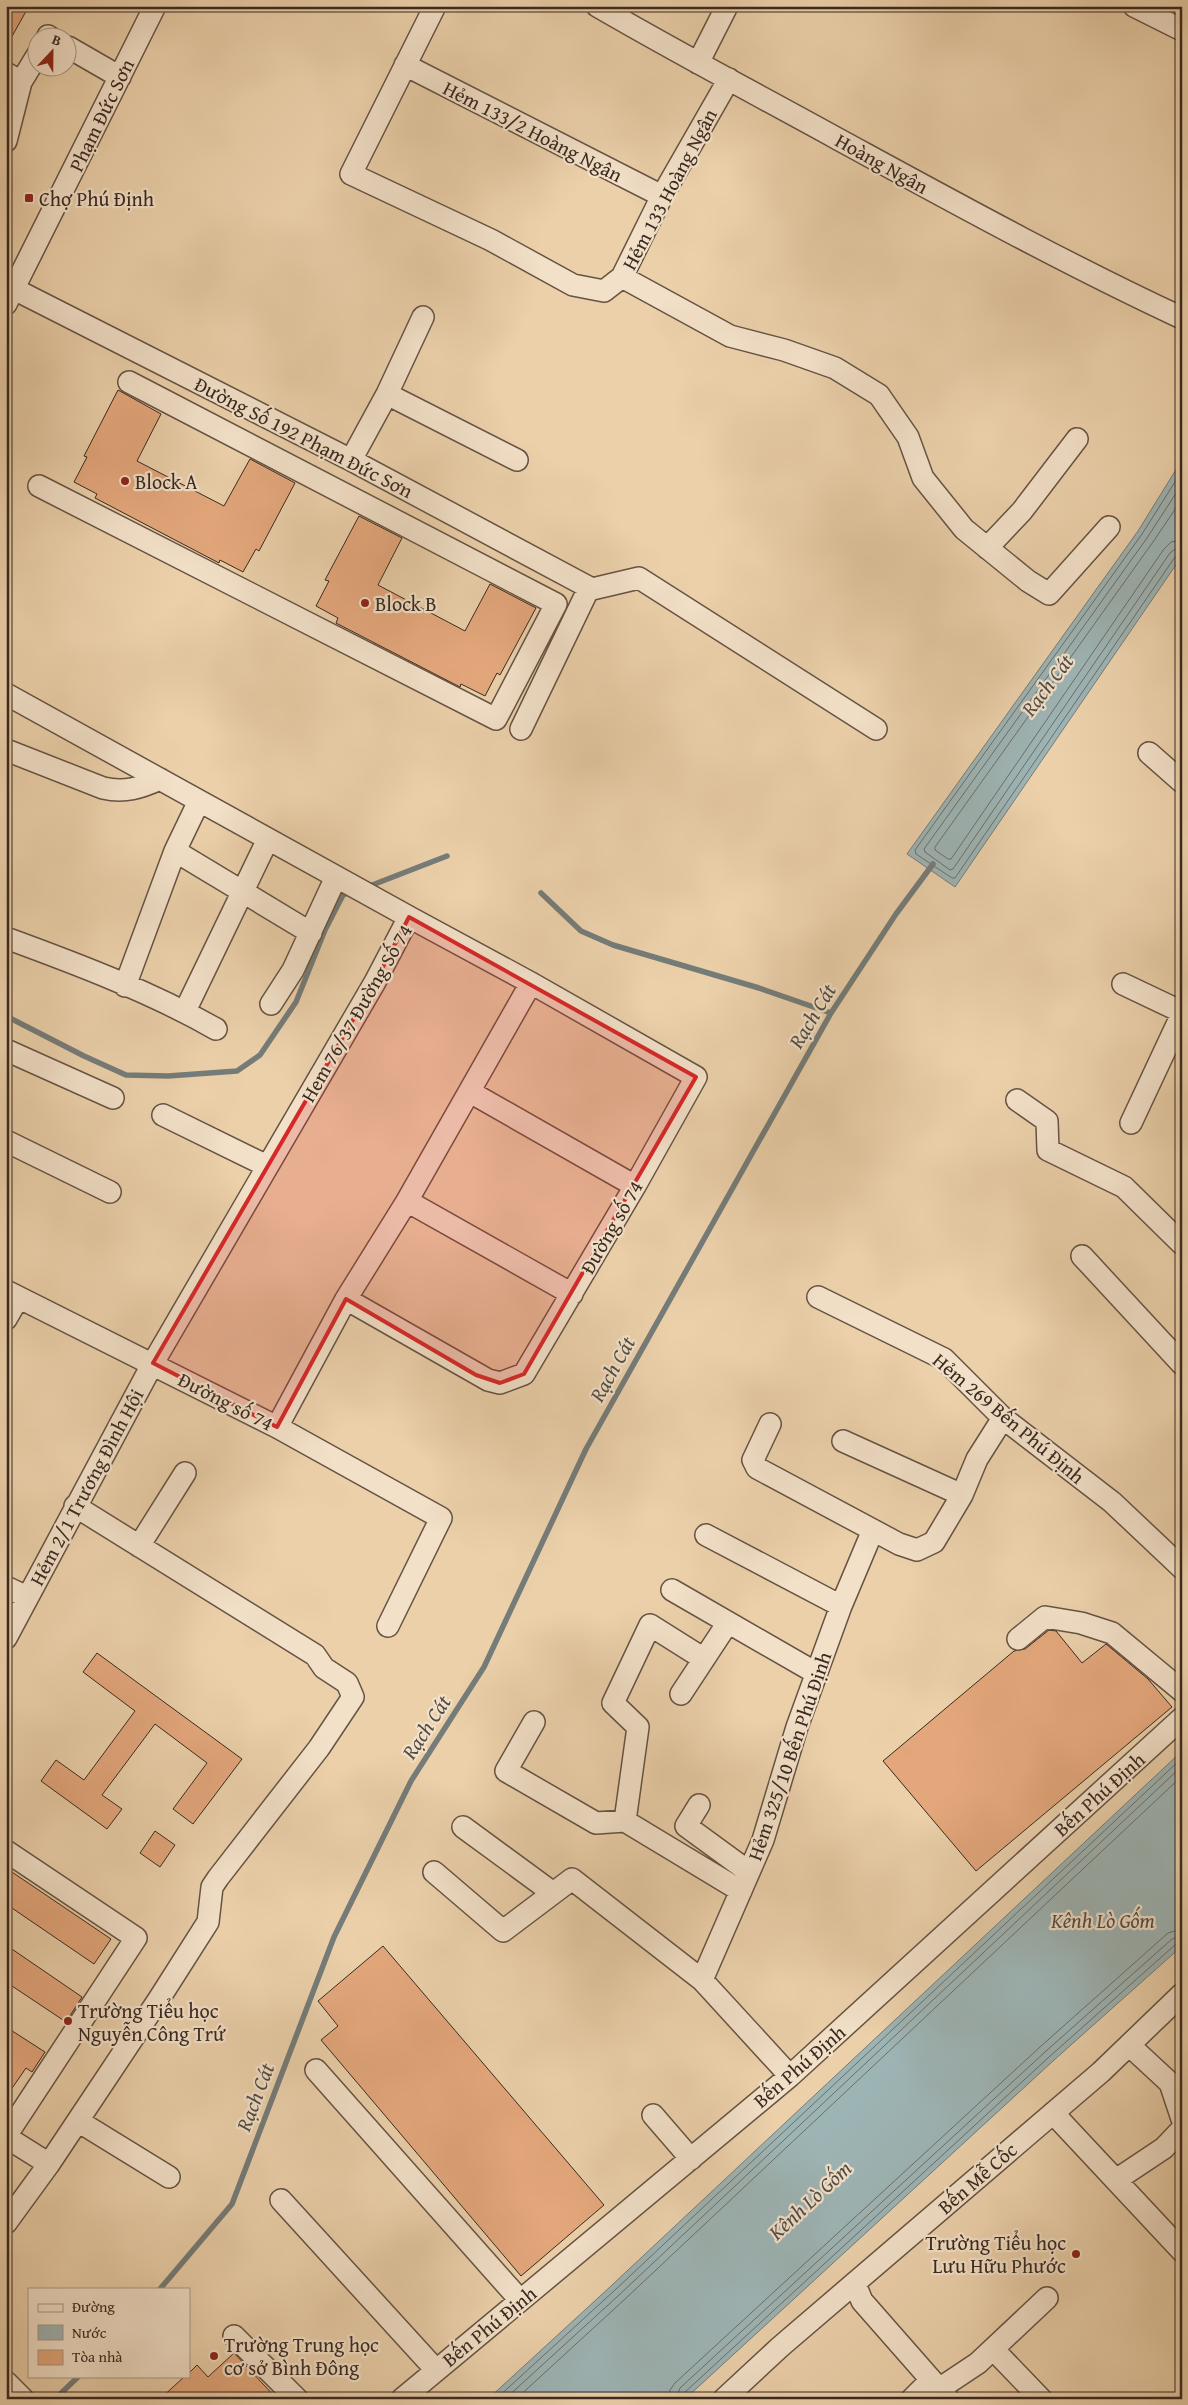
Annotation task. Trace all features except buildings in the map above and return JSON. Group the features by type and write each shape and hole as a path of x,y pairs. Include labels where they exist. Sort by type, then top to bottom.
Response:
{"street":[{"name":"Phạm Đức Sơn","path":"10,297 90,141 155,6"},
{"path":"434,6 351,174 491,240 574,286 604,291 622,277"},
{"name":"Hoàng Ngân","path":"597,6 698,63 1055,256 1176,315"},
{"path":"698,63 727,6"},
{"path":"1134,6 1182,30"},
{"path":"78,53 120,77"},
{"path":"6,141 14,77 28,64"},
{"name":"Hẻm 133/2 Hoàng Ngân","path":"405,65 662,196"},
{"name":"Hẻm 133 Hoàng Ngân","path":"728,79 662,196 622,277 730,336 784,350 835,368 879,395 908,437 923,478 964,530 1028,581 1049,594 1109,527"},
{"name":"Đường Số 192 Phạm Đức Sơn","path":"10,297 202,386 351,460 592,589"},
{"path":"351,460 387,394 423,317"},
{"path":"39,486 496,719 556,604 129,382"},
{"path":"188,413 202,386"},
{"path":"387,394 517,460"},
{"path":"987,548 1022,511 1077,439"},
{"path":"521,729 588,590 639,578 876,729"},
{"path":"6,694 409,917"},
{"path":"6,750 103,788 118,792 133,790 160,779"},
{"path":"1149,754 1182,782"},
{"path":"125,986 175,851 199,801"},
{"path":"185,1011 268,839"},
{"path":"175,851 311,933"},
{"path":"271,1004 293,970 336,877"},
{"name":"Hem 76/37 Đường Số 74","path":"153,1363 375,982 409,917 531,982 696,1077"},
{"path":"6,938 78,964 185,1011 216,1029"},
{"path":"277,1427 346,1299 407,1201 531,982"},
{"path":"1123,984 1182,1013 1175,1047 1131,1123"},
{"path":"6,1050 113,1098"},
{"name":"Đường số 74","path":"346,1299 488,1380 500,1383 524,1374 635,1186 696,1077"},
{"path":"470,1092 635,1186"},
{"path":"1017,1100 1046,1121 1048,1150 1124,1187 1182,1244"},
{"path":"163,1115 267,1166"},
{"path":"6,1141 110,1192"},
{"path":"407,1201 572,1294"},
{"path":"1082,1256 1182,1364"},
{"path":"6,1319 12,1295"},
{"name":"Đường số 74","path":"12,1295 153,1363 277,1427 441,1518 388,1626"},
{"name":"Hẻm 269 Bến Phú Định","path":"818,1297 944,1359 1003,1418 1112,1502 1182,1568"},
{"name":"Hẻm 2/1 Trương Đình Hội","path":"6,1638 153,1363"},
{"path":"770,1424 753,1460 757,1468 873,1530 917,1550 934,1542 962,1495 977,1459 1003,1418"},
{"path":"843,1441 962,1495"},
{"path":"140,1546 185,1473"},
{"path":"6,2223 78,2121 208,1922 212,1888 218,1878 319,1748 353,1697 347,1683 324,1668 315,1655 75,1506"},
{"name":"Hẻm 325/10 Bến Phú Định","path":"702,1980 764,1840 796,1727 840,1606 873,1530"},
{"path":"706,1535 840,1606"},
{"path":"6,1587 27,1597"},
{"path":"672,1590 727,1624 816,1674"},
{"path":"1018,1639 1045,1617 1112,1633 1182,1691"},
{"path":"681,1694 727,1624"},
{"path":"625,1820 638,1727 613,1703 650,1626 704,1659"},
{"name":"Bến Phú Định","path":"402,2399 790,2076 1182,1718"},
{"path":"534,1722 506,1771 596,1823 625,1820 745,1882"},
{"path":"699,1805 686,1826 745,1882"},
{"path":"463,1827 553,1893"},
{"path":"6,1851 136,1938 6,2136 49,2164"},
{"path":"434,1872 503,1931 572,1879 702,1980 790,2076"},
{"name":"Bến Mễ Cốc","path":"724,2399 780,2347 1053,2113 1129,2045 1182,1994"},
{"path":"1116,2180 1164,2148 1180,2130 1176,2085 1129,2045"},
{"path":"316,2070 520,2300"},
{"path":"1053,2113 1182,2251"},
{"path":"653,2116 691,2159"},
{"path":"78,2121 169,2177"},
{"path":"281,2200 436,2370"},
{"path":"855,2284 862,2301 939,2389"},
{"path":"912,2399 939,2389 978,2363 1048,2298"},
{"path":"234,2336 297,2399"},
{"path":"993,2349 1041,2399"},
{"path":"6,2382 23,2399"}],"highlighted area":[{"path":"409,917 696,1077 524,1374 500,1383 476,1375 346,1299 277,1427 153,1363 375,982"}],"water":[{"path":"1182,460 1182,556 955,887 907,854 1138,531"},
{"name":"Kênh Lò Gốm","path":"1182,1751 1182,1946 1053,2061 685,2399 488,2399 611,2286"}],"waterway":[{"path":"367,887 447,856"},
{"name":"Rạch Cát","path":"161,2288 232,2204 334,1937 411,1781 484,1667 586,1449 831,1013 896,914 933,864"},
{"path":"6,1016 126,1075 168,1076 237,1071 260,1055 296,1002 325,930 343,895 351,892"},
{"path":"541,893 581,931 613,945 759,988 831,1013"},
{"name":"Rạch Cát","path":"55,2399 77,2378"}],"place":[{"name":"Chợ Phú Định","path":"29,198"},
{"name":"Block A","path":"125,481"},
{"name":"Block B","path":"365,603"},
{"name":"Trường Tiểu học Nguyễn Công Trứ","path":"68,2021"},
{"name":"Trường Tiểu học Lưu Hữu Phước","path":"1076,2254"},
{"name":"Trường Trung học cơ sở Bình Đông","path":"214,2356"}]}
